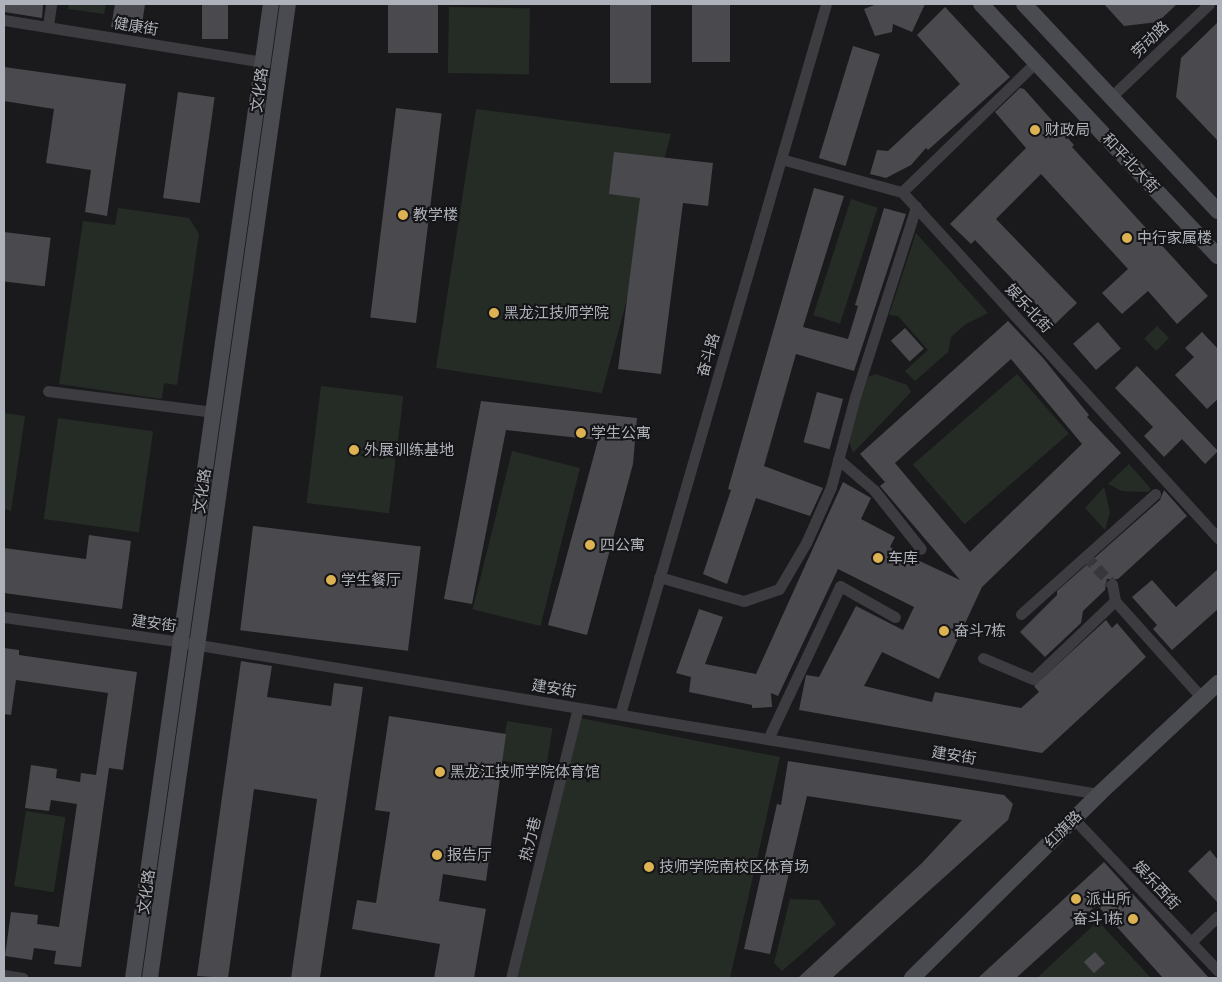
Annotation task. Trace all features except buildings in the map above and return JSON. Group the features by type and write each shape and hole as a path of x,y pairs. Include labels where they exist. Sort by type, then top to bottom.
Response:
{"main road":[{"name":"文化路","path":"133,978 271,4"},
{"name":"文化路","path":"150,978 288,4"},
{"name":"和平北大街","path":"981,4 1218,256"},
{"name":"和平北大街","path":"1024,4 1218,211"},
{"path":"260,81 277,83"},
{"name":"红旗路","path":"912,978 1099,794 1218,683"}],"street":[{"path":"48,26 51,4"},
{"name":"奋斗路","path":"620,714 826,4"},
{"name":"劳动路","path":"1111,97 1209,4"},
{"name":"健康街","path":"4,20 263,62"},
{"path":"781,159 902,192 1036,62"},
{"name":"娱乐北街","path":"902,192 1218,538"},
{"path":"659,577 744,601 779,590 809,536 831,487 855,397 916,207"},
{"path":"48,390 214,412"},
{"path":"838,460 874,490 921,550"},
{"path":"1021,614 1155,494"},
{"path":"1112,584 1115,601 1202,698"},
{"path":"768,739 840,586 895,616"},
{"path":"983,658 1034,679 1115,601"},
{"name":"建安街","path":"4,617 198,644 1099,794"},
{"name":"热力巷","path":"511,978 578,708"},
{"name":"娱乐西街","path":"1074,819 1218,971"},
{"path":"1191,942 1218,916"},
{"path":"4,975 23,978"}],"shaded area":[{"path":"69,4 106,4 104,14 68,9"},
{"path":"449,7 530,8 529,74 448,73"},
{"path":"476,109 671,134 602,393 436,368"},
{"path":"851,199 878,208 840,324 813,315"},
{"path":"118,208 189,218 199,234 177,385 164,383 162,399 59,384 83,221 115,225"},
{"path":"916,233 988,313 966,324 951,337 948,352 915,381 905,371 928,350 898,316 889,315"},
{"path":"1157,326 1169,338 1156,351 1144,339"},
{"path":"876,374 907,385 911,392 853,453 848,438 868,377"},
{"path":"1017,374 1069,434 965,524 913,465"},
{"name":"外展训练基地","path":"321,386 403,396 389,513 307,503"},
{"path":"4,413 25,416 11,511 4,509"},
{"path":"58,418 153,431 139,532 44,519"},
{"path":"512,451 580,468 540,626 473,609"},
{"path":"1129,464 1151,489 1148,492 1122,491 1108,484"},
{"path":"1104,487 1110,512 1105,530 1085,508"},
{"name":"技师学院南校区体育场","path":"580,718 780,757 730,978 517,978"},
{"path":"507,721 552,728 546,768 501,761"},
{"path":"26,811 66,817 54,892 14,886"},
{"path":"790,899 819,900 836,924 782,971 774,963"},
{"path":"1098,921 1151,978 1037,978"}],"tunnel":[{"path":"1086,556 1112,584"}],"place":[{"name":"财政局","path":"1035,130"},
{"name":"教学楼","path":"403,215"},
{"name":"中行家属楼","path":"1127,238"},
{"name":"黑龙江技师学院","path":"494,313"},
{"name":"学生公寓","path":"581,433"},
{"name":"外展训练基地","path":"354,450"},
{"name":"四公寓","path":"590,545"},
{"name":"车库","path":"878,558"},
{"name":"学生餐厅","path":"331,580"},
{"name":"奋斗7栋","path":"944,631"},
{"name":"黑龙江技师学院体育馆","path":"440,772"},
{"name":"报告厅","path":"437,855"},
{"name":"技师学院南校区体育场","path":"649,867"},
{"name":"派出所","path":"1076,899"},
{"name":"奋斗1栋","path":"1133,919"}]}
